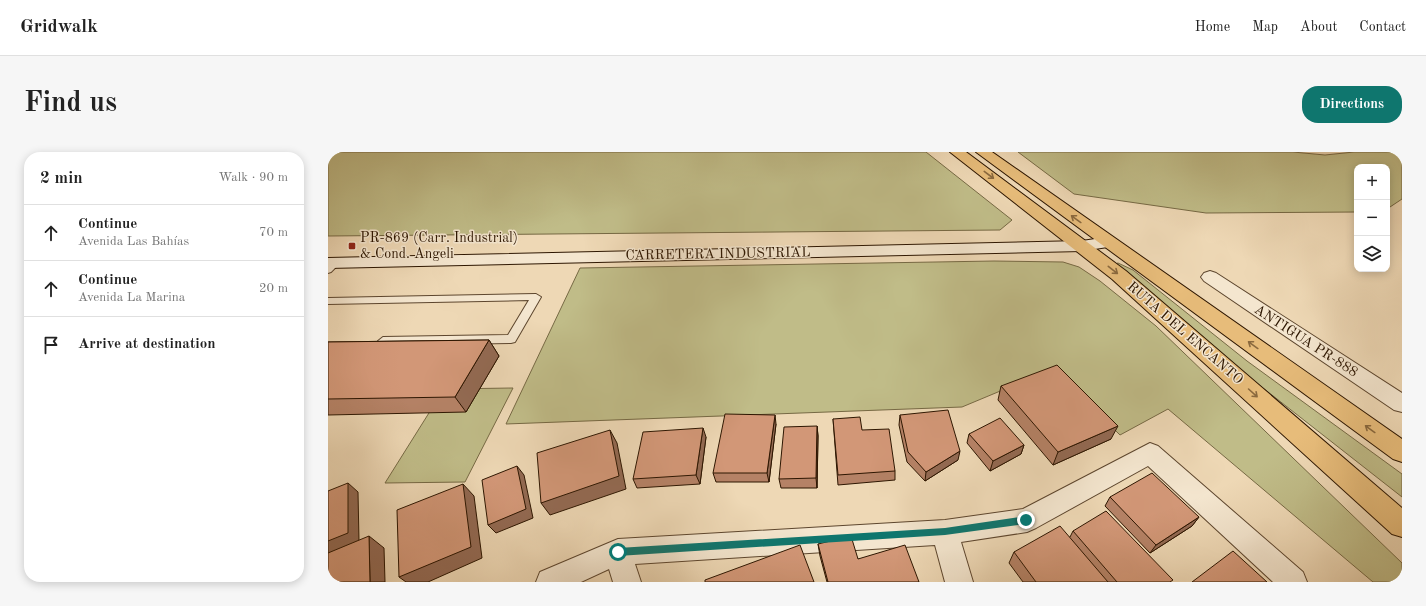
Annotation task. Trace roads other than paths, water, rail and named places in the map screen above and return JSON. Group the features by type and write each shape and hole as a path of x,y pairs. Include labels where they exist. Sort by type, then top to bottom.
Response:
{"main road":[{"name":"RUTA DEL ENCANTO","path":"957,152 1082,246 1181,328 1402,525"},
{"name":"RUTA DEL ENCANTO","path":"983,152 1402,452"},
{"path":"1297,433 1402,505"}],"street":[{"name":"CARRETERA INDUSTRIAL","path":"330,265 1082,246 1108,242"},
{"name":"ANTIGUA PR-888","path":"1210,278 1402,404"},
{"path":"550,582 618,552 945,532 1026,520 1150,453 1293,582"},
{"path":"945,532 959,582"},
{"path":"618,552 627,582"}],"lane":[{"path":"328,301 536,297 511,339 376,342"}],"place":[{"name":"PR-869 (Carr. Industrial) & Cond. Angeli","path":"352,246"}]}
